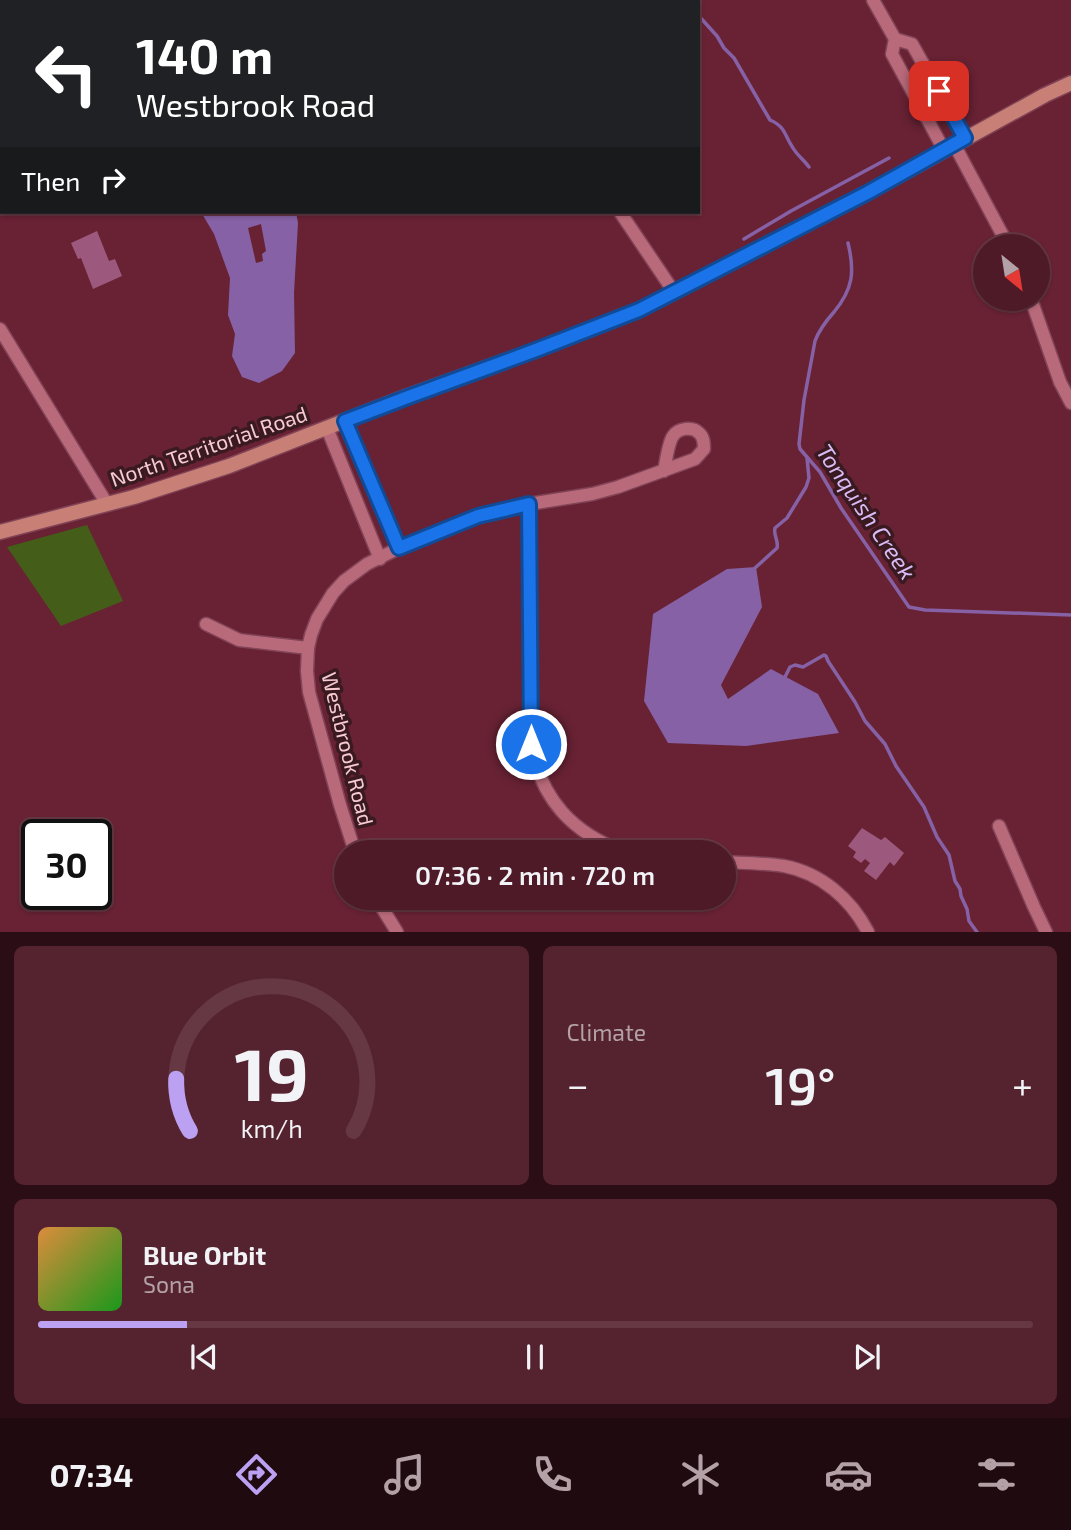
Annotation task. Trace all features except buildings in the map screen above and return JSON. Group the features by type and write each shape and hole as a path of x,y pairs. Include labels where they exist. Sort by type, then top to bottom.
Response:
{"main road":[{"name":"North Territorial Road","path":"0,532 107,504 229,466 639,310 867,193 1071,83"}],"street":[{"path":"873,0 895,39 892,54 954,144"},
{"path":"895,39 912,44 954,144 1002,234"},
{"path":"621,214 674,292"},
{"path":"1035,312 1059,382 1071,403"},
{"path":"0,329 107,504"},
{"path":"345,421 399,548"},
{"path":"327,428 380,559"},
{"name":"Westbrook Road","path":"351,840 309,692 307,671 308,648 317,619 333,593 357,571 399,548 478,516 529,504 592,494 664,471"},
{"path":"529,504 531,744 534,760 545,789 556,805 570,821 596,840"},
{"path":"206,624 239,640 308,648"},
{"path":"999,826 1046,932"},
{"path":"736,863 783,866 816,877 844,898 868,932"},
{"path":"383,910 397,932"}],"green space":[{"path":"87,525 123,601 61,626 7,547"}],"shaded area":[{"path":"202,214 296,214 295,353 282,371 259,383 242,377 232,356 235,334 228,315 230,278 214,234","holes":["261,224 266,251 262,254 263,261 256,263 248,228"]},
{"path":"756,567 762,607 721,685 728,699 771,669 818,694 839,733 746,746 668,743 644,701 653,614 727,569"}],"waterway":[{"name":"Tonquish Creek","path":"700,17 734,58 770,120 782,129 795,151 809,167"},
{"path":"744,239 889,158"},
{"name":"Tonquish Creek","path":"848,243 851,280 845,296 815,341 804,400 800,449 820,472 841,508 909,607 925,610 1071,615"},
{"path":"755,568 777,548 775,528 787,518 806,487 809,478 807,458"},
{"path":"783,681 790,667 803,667 826,656 865,721 885,744 896,766 924,807 937,837 949,855 969,921 977,932"}],"route":[{"path":"531,744 529,504 478,516 399,548 345,421 639,310 867,193 965,138 939,91"}]}
